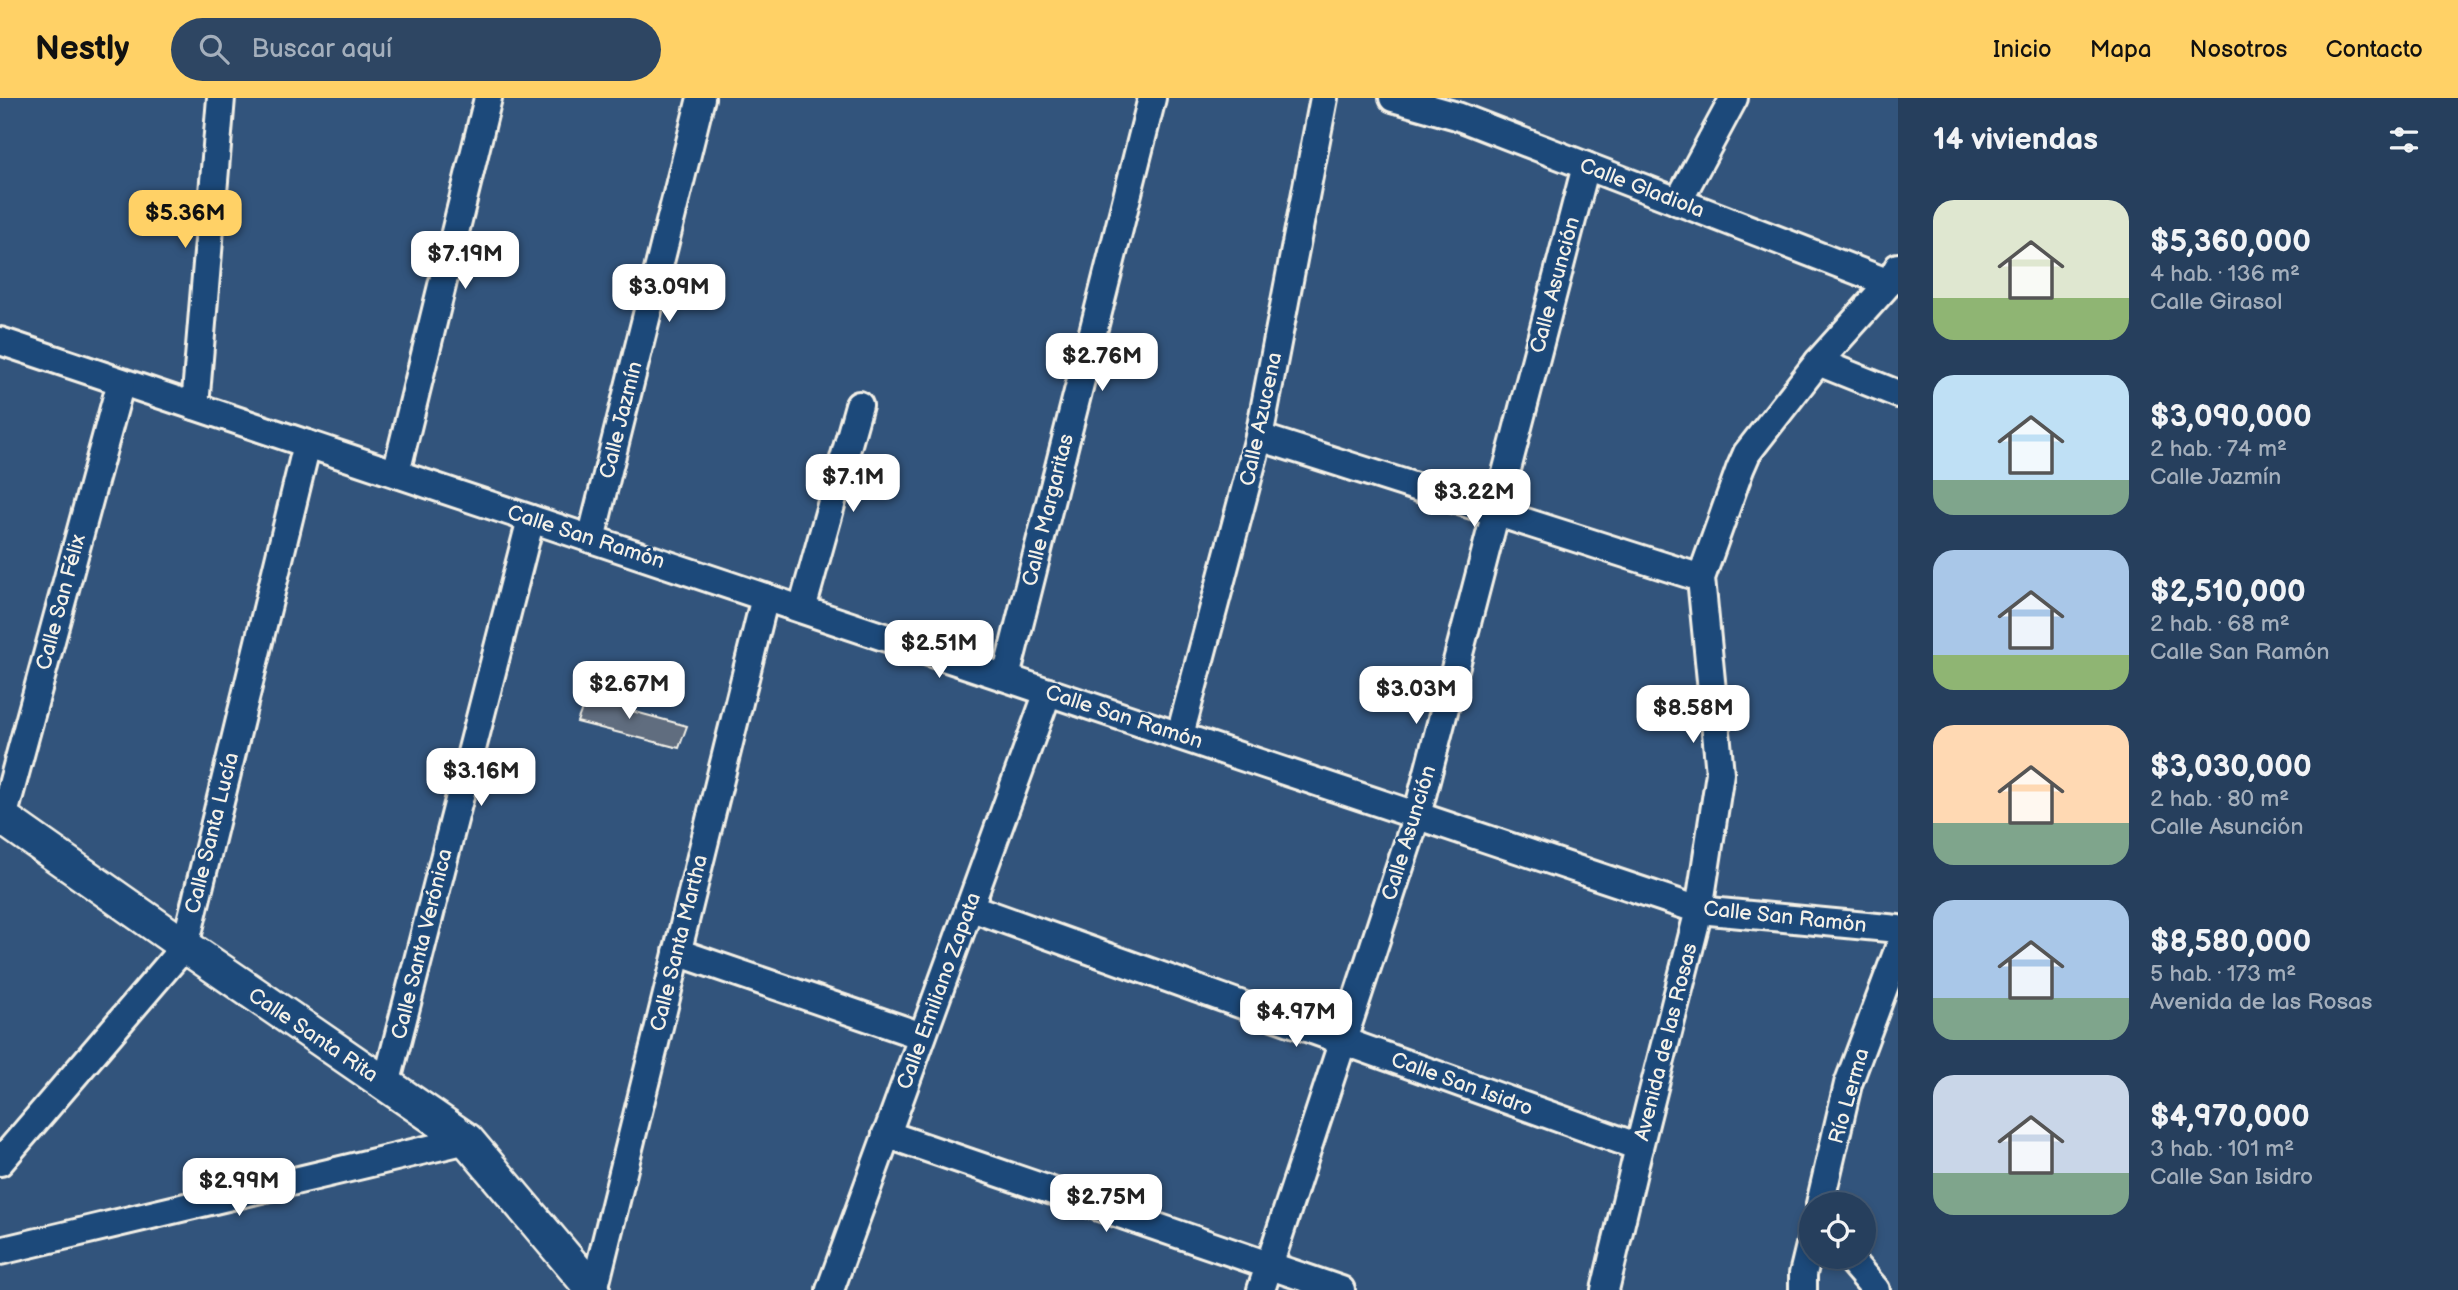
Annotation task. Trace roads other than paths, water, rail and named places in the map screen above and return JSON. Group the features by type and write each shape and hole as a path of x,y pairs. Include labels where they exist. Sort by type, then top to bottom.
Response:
{"street":[{"path":"195,407 221,98"},
{"path":"396,473 488,98"},
{"name":"Calle Jazmín","path":"591,539 701,98"},
{"name":"Calle Margaritas","path":"1006,677 1152,98"},
{"name":"Calle Azucena","path":"1180,736 1259,437 1324,98"},
{"name":"Calle Gladiola","path":"1393,98 1462,107 1586,166 1678,202 1894,275"},
{"path":"1678,202 1734,98"},
{"name":"Calle Asunción","path":"1265,1278 1417,815 1586,166"},
{"name":"Avenida de las Rosas","path":"1605,1290 1699,910 1720,773 1701,578 1747,453 1818,362 1894,275"},
{"name":"Calle San Ramón","path":"0,341 1699,910 1898,929"},
{"path":"1818,362 1898,394"},
{"name":"Calle San Félix","path":"1,818 121,382"},
{"path":"802,609 859,405"},
{"path":"1259,437 1701,578"},
{"name":"Calle Santa Lucía","path":"0,1162 185,946 307,444"},
{"name":"Calle Santa Verónica","path":"386,1085 531,519"},
{"name":"Calle Santa Martha","path":"594,1290 765,597"},
{"name":"Calle Emiliano Zapata","path":"830,1290 1048,692"},
{"name":"Calle Santa Rita","path":"1,818 467,1140 594,1290"},
{"name":"Calle San Isidro","path":"969,907 1639,1147"},
{"name":"Río Lerma","path":"1823,1192 1848,1084 1898,950"},
{"path":"677,951 922,1037"},
{"path":"886,1134 1265,1278 1341,1290"},
{"path":"0,1251 467,1140"},
{"path":"1803,1290 1804,1269"},
{"path":"1858,1269 1876,1290"}]}
